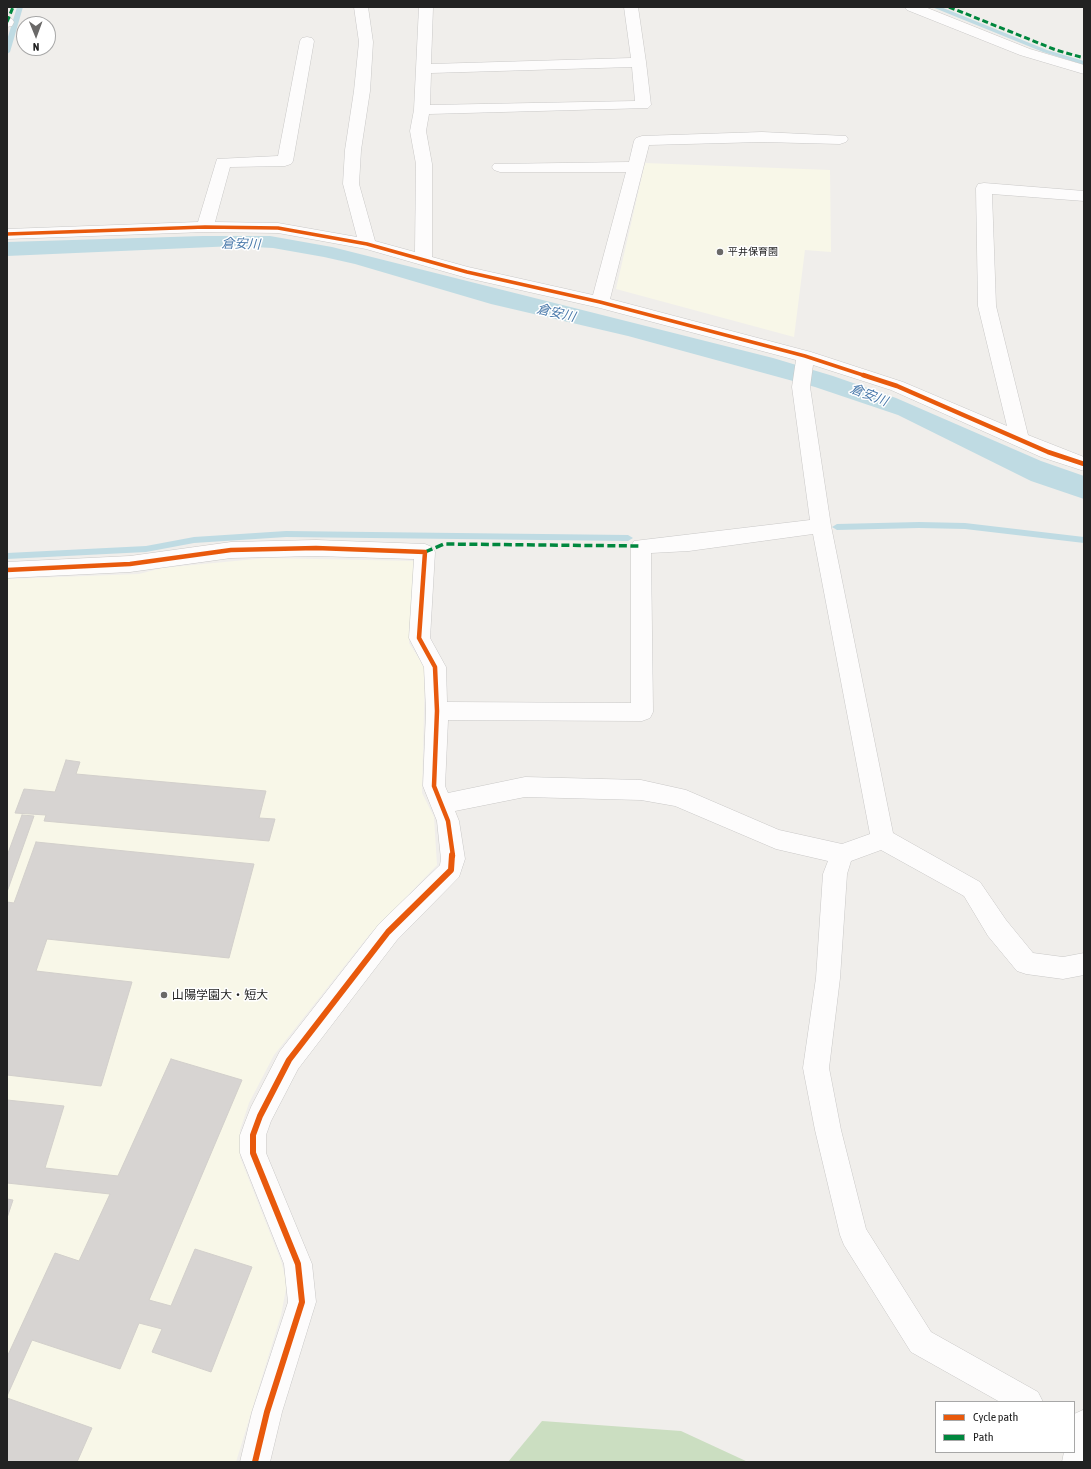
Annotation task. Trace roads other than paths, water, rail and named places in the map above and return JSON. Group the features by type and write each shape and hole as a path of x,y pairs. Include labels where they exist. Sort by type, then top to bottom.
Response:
{"street":[{"path":"361,7 366,42 362,91 352,150 350,184 367,244"},
{"path":"424,260 424,164 418,131 422,110 426,7"},
{"path":"422,110 644,105 631,7"},
{"path":"912,7 1026,52 1084,70"},
{"path":"204,227 223,162 284,161 307,41"},
{"path":"424,69 639,62"},
{"path":"600,302 642,141 762,137 840,139"},
{"path":"500,167 636,168"},
{"path":"1019,439 987,306 984,188 1084,196"},
{"path":"7,234 204,227 278,228 367,244 467,272 600,302 897,386 1048,452 1084,464"},
{"path":"804,360 801,387 821,526 883,838 972,889 997,928 1026,963 1063,968 1084,964"},
{"path":"437,711 642,712 641,546 689,543 821,526"},
{"path":"7,570 130,564 231,550 316,548 425,552 419,638 435,667 437,711 434,786 448,821 453,859 451,870 388,932 289,1060 260,1116 253,1135 253,1154 298,1264 302,1302 267,1412 255,1462"},
{"path":"441,804 525,787 641,790 678,797 776,839 842,854 883,838"},
{"path":"842,854 834,874 828,978 816,1068 828,1130 854,1235 921,1342 1026,1401"},
{"path":"1077,1462 1080,1424"}],"water":[{"name":"倉安川","path":"203,236 270,236 332,247 773,358 833,376 896,398 1041,461 1084,476 1084,499 1031,481 898,415 815,387 628,336 491,304 355,264 324,257 273,248 235,246 7,256 7,242"}],"waterway":[{"path":"7,52 20,7"},
{"path":"935,7 1045,51 1084,63"},
{"path":"837,527 919,525 965,526 1084,540"},
{"path":"7,556 146,549 194,540 286,534 628,538"}],"place":[{"name":"平井保育園","path":"720,252"},
{"name":"山陽学園大・短大","path":"164,995"}]}
